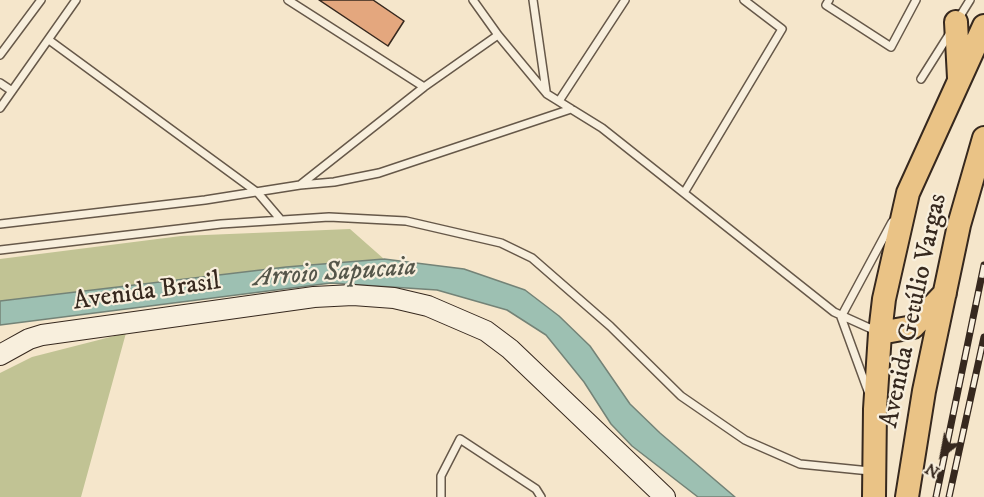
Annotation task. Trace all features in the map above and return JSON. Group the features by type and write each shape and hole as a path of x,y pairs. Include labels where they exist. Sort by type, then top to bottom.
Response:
{"main road":[{"path":"956,22 959,81"},
{"name":"Avenida Getúlio Vargas","path":"874,490 875,408 880,333 884,299 908,193 984,26"},
{"name":"Avenida Getúlio Vargas","path":"907,497 924,391 959,225 984,138"},
{"path":"880,333 913,327 946,292"},
{"name":"Avenida Brasil","path":"0,355 29,339 42,335 314,297 353,295 417,303 486,331 510,349 665,497"}],"lane":[{"path":"0,55 41,0"},
{"path":"0,108 76,0"},
{"path":"288,0 424,87"},
{"path":"473,0 498,35 547,93 602,128 841,317 880,333"},
{"path":"533,0 547,93"},
{"path":"559,101 625,0"},
{"path":"684,193 783,29 744,0"},
{"path":"830,0 826,5 891,47 916,0"},
{"path":"921,79 970,0"},
{"path":"300,185 424,87 498,35"},
{"path":"49,40 258,193 280,220"},
{"path":"0,83 12,91"},
{"path":"0,224 258,193 379,173 571,109"},
{"path":"875,408 841,317 908,193"},
{"path":"0,250 221,224 329,217 406,221 501,243 532,258 610,326 681,396 745,440 800,464 874,490"},
{"path":"441,497 441,476 460,439 536,489 541,497"}],"green space":[{"path":"350,229 384,259 286,267 0,301 0,259 181,236"},
{"path":"126,333 81,497 0,497 0,373 32,357"}],"water":[{"name":"Arroio Sapucaia","path":"384,259 464,269 525,290 559,316 590,346 630,404 660,433 735,497 698,497 632,446 611,424 584,382 546,335 507,310 437,290 331,283 0,325 0,301 286,267"}],"building":[{"path":"319,0 373,0 404,21 388,46"}],"railway":[{"path":"936,497 984,265"},
{"path":"949,497 984,337"}]}
